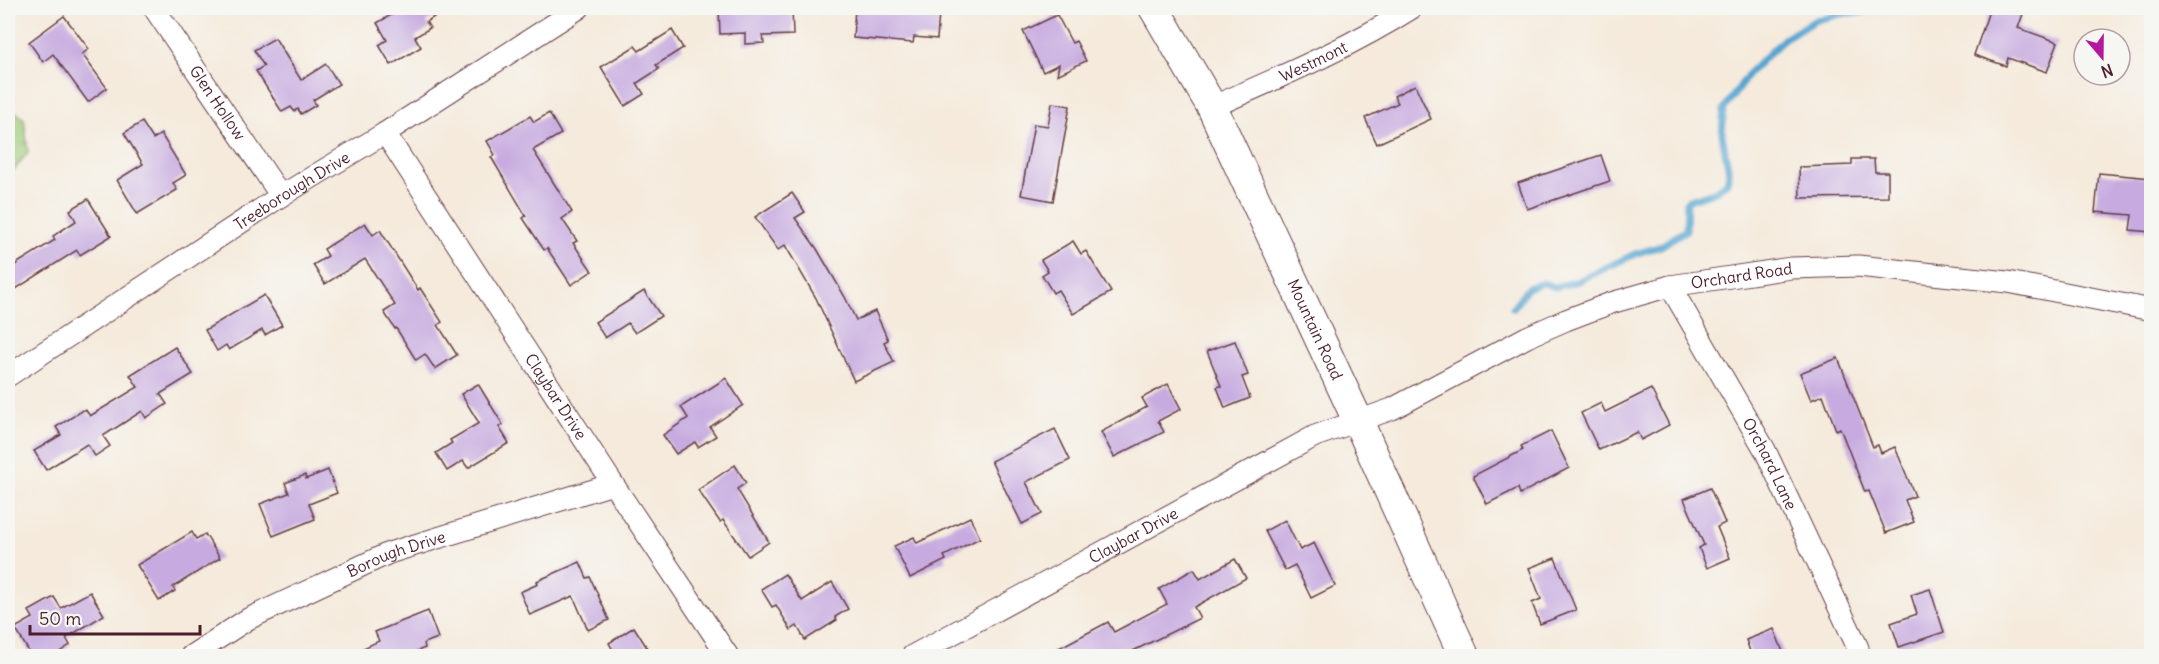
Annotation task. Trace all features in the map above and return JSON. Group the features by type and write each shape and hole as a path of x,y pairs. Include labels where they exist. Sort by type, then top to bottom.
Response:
{"main road":[{"name":"Mountain Road","path":"1154,8 1212,107 1358,421 1464,657"}],"street":[{"name":"Glen Hollow","path":"154,8 281,196"},
{"name":"Treeborough Drive","path":"8,376 281,196 385,133 579,8"},
{"name":"Westmont","path":"1212,107 1336,51 1412,8"},
{"name":"Claybar Drive","path":"385,133 728,657"},
{"name":"Orchard Road","path":"1358,421 1392,409 1527,337 1611,303 1670,286 1791,268 1858,266 2008,282 2151,310"},
{"name":"Orchard Lane","path":"1670,286 1765,450 1858,648"},
{"name":"Claybar Drive","path":"912,657 1315,436 1358,421"},
{"name":"Borough Drive","path":"191,657 248,619 389,553 613,484"}],"green space":[{"path":"8,106 24,119 28,152 14,170 8,171"}],"building":[{"path":"403,8 448,8 426,22 430,28 415,37 421,47 391,65 379,45 387,40 377,23"},
{"path":"792,8 793,35 763,36 764,43 745,44 745,33 720,34 719,10"},
{"path":"855,8 939,13 937,39 914,37 913,43 853,38"},
{"path":"1990,8 2025,8 2018,28 2058,42 2047,72 2008,58 2006,66 1974,55"},
{"path":"1057,15 1072,43 1076,41 1086,61 1057,75 1059,64 1043,72 1023,31"},
{"path":"64,16 89,49 82,54 107,88 88,102 53,54 43,62 29,42"},
{"path":"672,30 683,48 656,65 659,69 637,83 644,94 625,106 601,67 635,46 639,51"},
{"path":"275,38 301,80 326,64 339,84 313,100 316,105 301,114 298,109 294,111 291,107 282,112 256,71 264,66 254,50"},
{"path":"1415,85 1431,119 1377,144 1365,118 1398,103 1394,96"},
{"path":"1052,103 1070,106 1053,201 1021,195 1034,124 1048,126"},
{"path":"549,113 561,134 533,150 572,212 562,219 577,241 573,243 592,271 571,285 547,248 544,250 523,218 526,216 491,157 495,155 487,141 530,116 534,122"},
{"path":"142,122 153,139 161,134 186,175 173,183 177,190 137,214 117,180 143,164 124,133"},
{"path":"1601,155 1610,181 1527,209 1518,183"},
{"path":"1852,159 1874,159 1875,172 1888,172 1888,197 1800,198 1799,167 1852,165"},
{"path":"2099,173 2151,178 2151,232 2130,230 2132,215 2095,212"},
{"path":"792,193 805,212 795,218 817,249 856,320 875,311 888,340 884,342 894,362 854,381 816,298 785,245 778,250 755,217"},
{"path":"88,199 111,236 80,255 77,250 8,294 8,269 55,240 53,236 76,221 70,210"},
{"path":"365,223 373,235 380,230 418,290 420,288 442,322 438,325 457,355 435,369 425,354 416,360 384,312 395,305 365,259 325,284 313,265 328,256 324,249"},
{"path":"1073,241 1081,254 1086,251 1111,292 1073,314 1058,290 1053,293 1042,275 1048,271 1041,260"},
{"path":"644,291 661,316 635,333 628,323 605,338 595,322"},
{"path":"264,295 282,325 265,335 262,330 229,350 226,345 217,351 205,330"},
{"path":"1235,341 1248,375 1242,377 1250,398 1225,408 1217,387 1221,386 1207,351"},
{"path":"175,347 193,374 160,394 167,404 146,418 142,411 103,436 110,446 95,456 87,444 46,470 34,451 61,435 56,427 85,409 90,416 138,387 130,375"},
{"path":"1838,358 1873,447 1878,445 1881,453 1895,447 1915,496 1905,500 1914,522 1886,533 1869,491 1865,492 1840,428 1836,430 1823,395 1811,400 1800,373"},
{"path":"726,378 743,405 710,427 716,436 698,447 695,442 676,454 663,435 688,418 681,407"},
{"path":"478,384 503,425 499,427 509,443 468,468 463,461 447,471 436,453 452,443 450,440 479,423 461,394"},
{"path":"1168,384 1181,409 1158,421 1164,432 1114,457 1101,432 1147,407 1142,398"},
{"path":"1651,389 1669,425 1641,440 1637,432 1599,450 1581,413 1601,403 1605,412"},
{"path":"1055,429 1070,460 1026,482 1042,514 1022,524 991,461"},
{"path":"1551,431 1569,468 1520,494 1518,488 1487,504 1473,476 1523,450 1521,446"},
{"path":"735,465 746,483 737,489 769,542 748,556 723,520 720,522 698,490"},
{"path":"328,470 337,493 309,504 315,519 273,536 260,504 289,493 285,483 305,475 306,479"},
{"path":"1710,488 1725,523 1717,527 1730,558 1707,568 1699,548 1704,545 1684,499"},
{"path":"970,517 980,538 944,556 946,560 910,578 894,546 914,537 917,543"},
{"path":"1285,520 1300,550 1314,543 1335,586 1311,598 1295,565 1285,570 1265,531"},
{"path":"192,532 196,539 205,534 220,558 173,587 175,591 159,601 137,565"},
{"path":"1555,558 1576,610 1540,624 1532,603 1541,599 1529,568"},
{"path":"1235,559 1246,578 1194,607 1200,618 1133,651 1135,657 1042,657 1108,622 1114,632 1167,604 1159,589 1194,569 1200,579"},
{"path":"580,562 587,578 590,577 609,620 588,630 573,596 530,615 520,592 538,584 537,581"},
{"path":"785,574 802,601 832,582 848,609 835,617 837,620 805,640 797,626 791,630 776,605 772,607 761,589"},
{"path":"1930,589 1944,632 1899,647 1891,623 1917,614 1911,595"},
{"path":"90,592 104,615 66,638 70,645 52,657 32,657 15,628 33,618 29,611 54,597 61,608"},
{"path":"428,611 438,638 424,643 425,648 402,657 344,657 379,641 375,632"},
{"path":"634,627 653,657 617,657 609,643"},
{"path":"1774,629 1785,657 1752,657 1746,640"}],"waterway":[{"path":"1513,308 1528,288 1543,283 1555,287 1578,281 1635,254 1661,246 1686,230 1687,201 1716,191 1727,182 1729,173 1722,134 1724,109 1750,72 1785,38 1816,20 1863,12 1868,8"}]}
